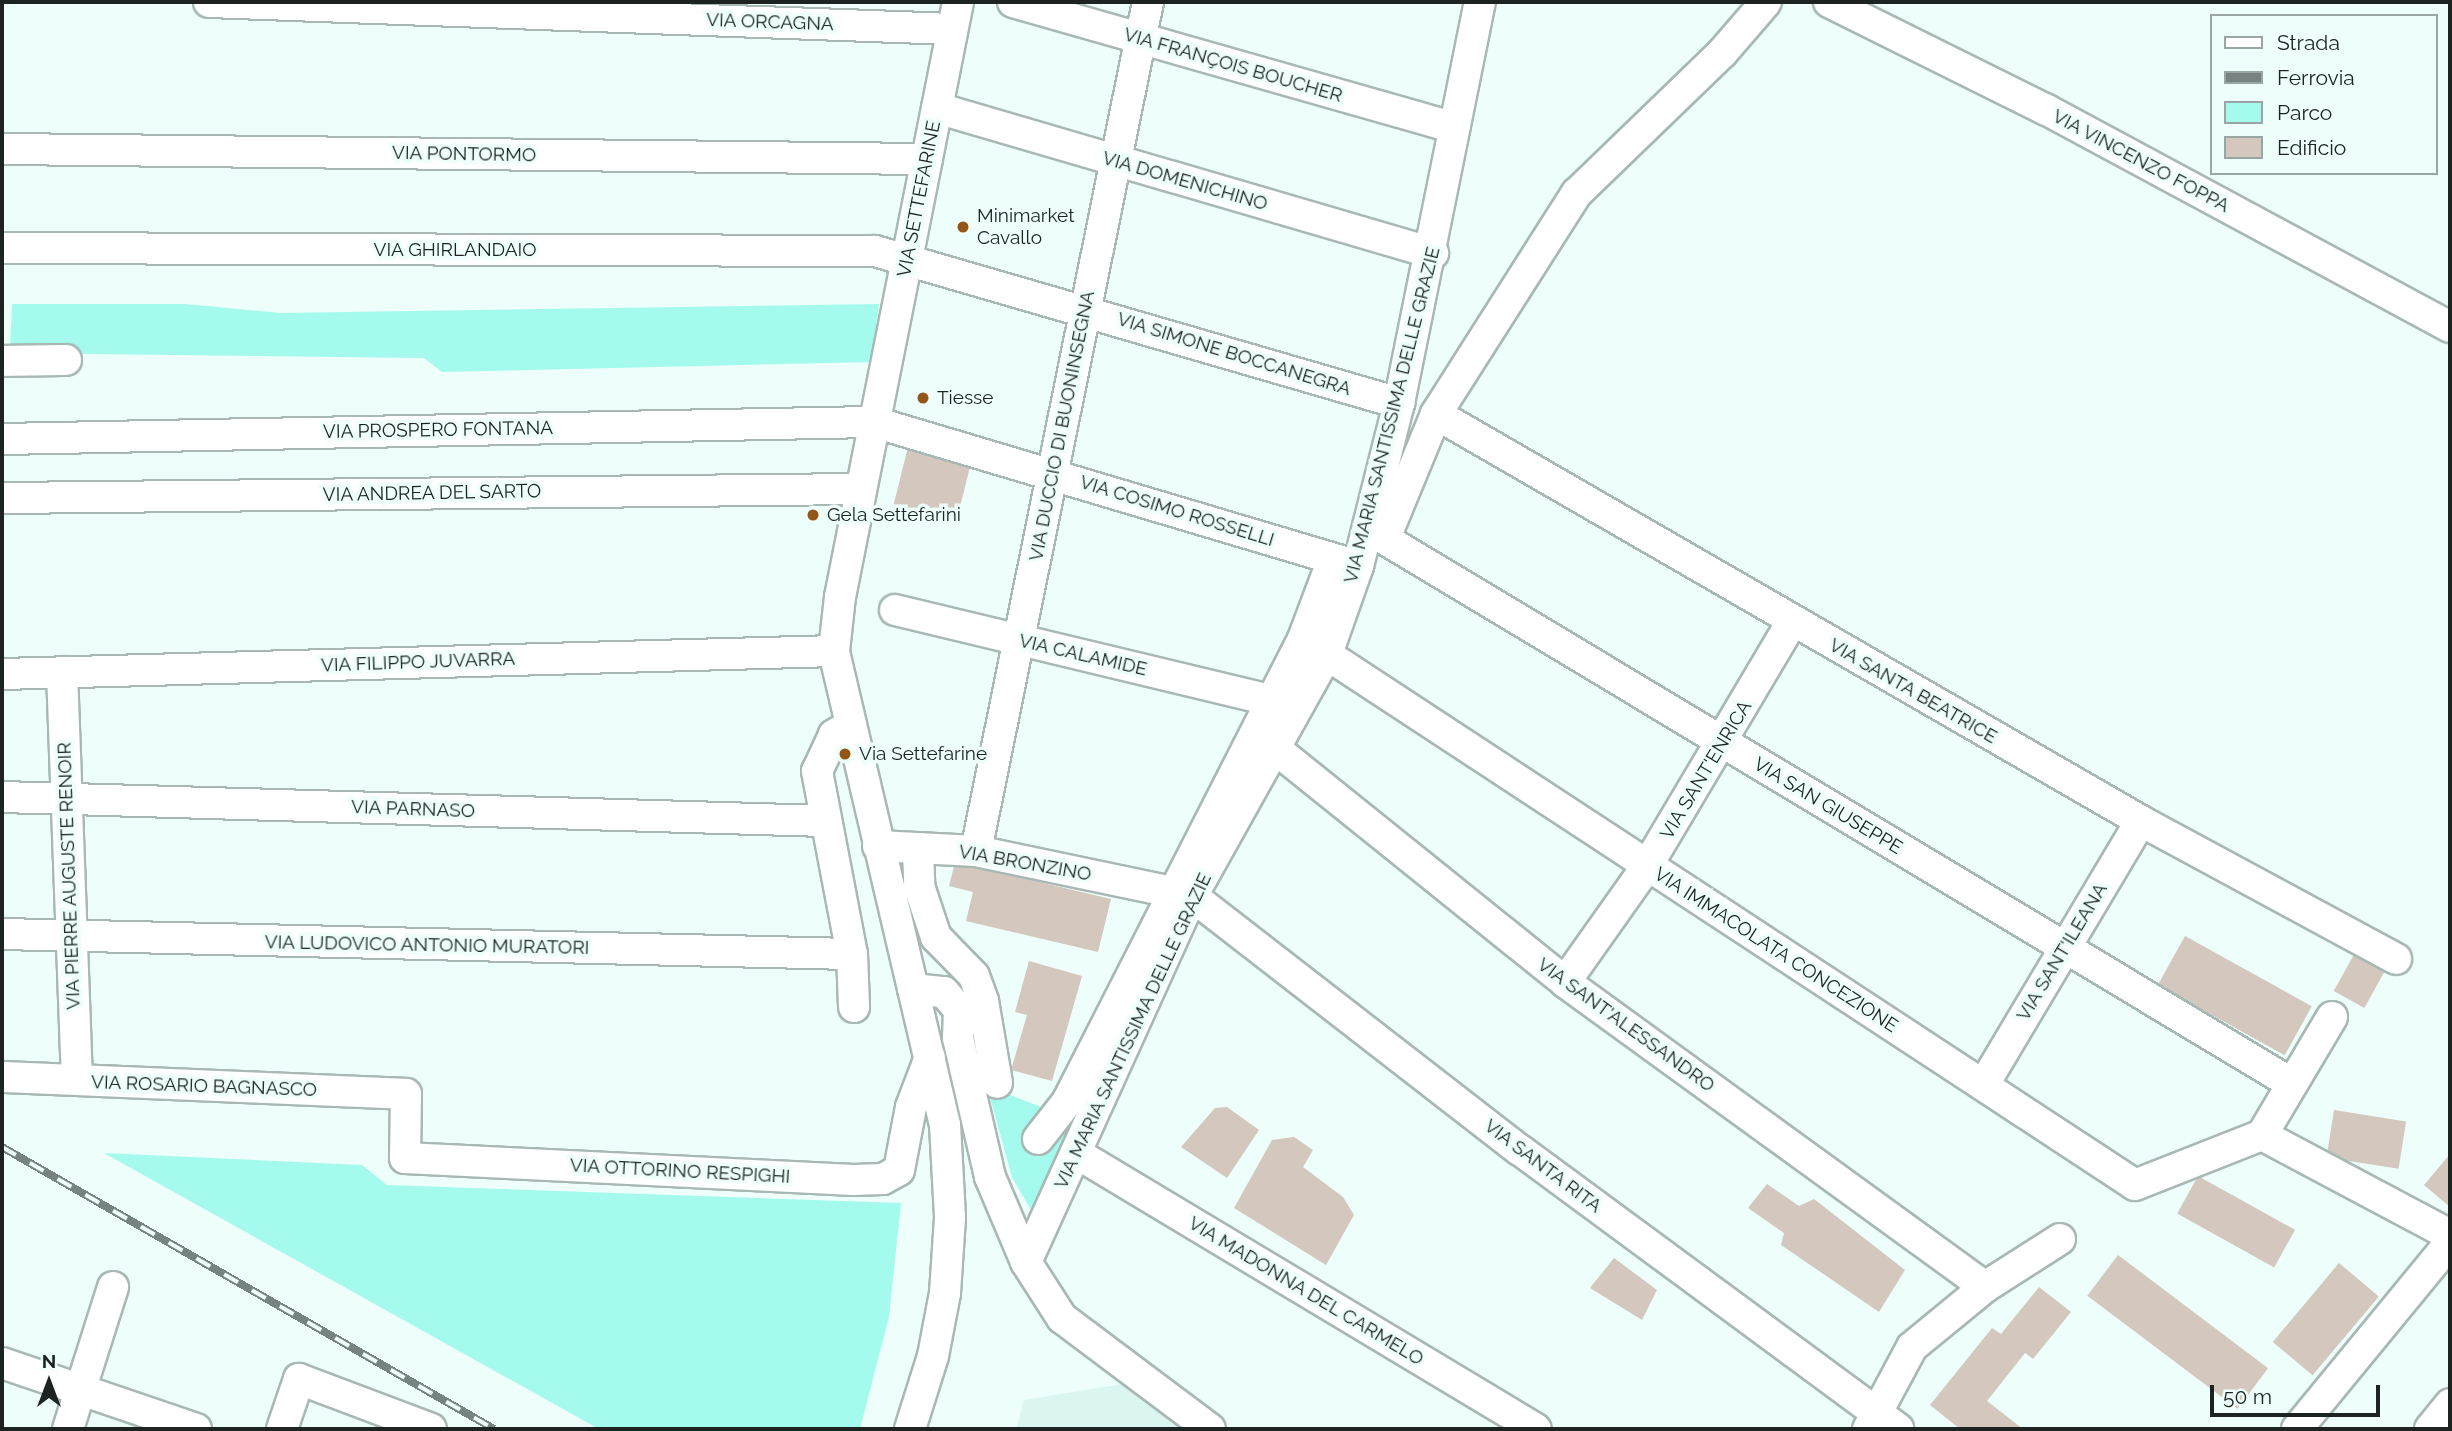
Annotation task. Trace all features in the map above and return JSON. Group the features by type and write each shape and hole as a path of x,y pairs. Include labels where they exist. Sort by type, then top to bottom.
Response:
{"street":[{"name":"VIA ORCAGNA","path":"209,2 955,15"},
{"name":"VIA FRANÇOIS BOUCHER","path":"1013,2 1454,128"},
{"name":"VIA DUCCIO DI BUONINSEGNA","path":"976,851 1147,2"},
{"name":"VIA MARIA SANTISSIMA DELLE GRAZIE","path":"1376,533 1399,403 1433,253 1454,128 1480,2"},
{"name":"VIA MARIA SANTISSIMA DELLE GRAZIE","path":"1182,894 1278,751 1345,563 1376,533 1436,414 1577,193 1722,53 1766,2"},
{"name":"VIA VINCENZO FOPPA","path":"1829,2 2047,110 2450,327"},
{"name":"VIA SETTEFARINE","path":"910,1429 938,1331 950,1217 945,1125 834,651 861,489 955,15"},
{"name":"VIA DOMENICHINO","path":"937,108 1433,253"},
{"name":"VIA PONTORMO","path":"2,149 927,159"},
{"name":"VIA GHIRLANDAIO","path":"2,248 875,251 908,257"},
{"name":"VIA SIMONE BOCCANEGRA","path":"908,257 1399,403"},
{"path":"2,361 66,360"},
{"name":"VIA SANTA BEATRICE","path":"1436,414 1792,622 2141,821 2396,959"},
{"name":"VIA PROSPERO FONTANA","path":"2,439 874,422"},
{"name":"VIA COSIMO ROSSELLI","path":"874,422 1345,563"},
{"name":"VIA ANDREA DEL SARTO","path":"2,498 861,489"},
{"name":"VIA SAN GIUSEPPE","path":"1376,533 2289,1082"},
{"name":"VIA CALAMIDE","path":"895,610 1270,700"},
{"name":"VIA SANT'ENRICA","path":"1565,982 1647,866 1724,744 1792,622"},
{"name":"VIA MARIA SANTISSIMA DELLE GRAZIE","path":"1026,1262 1076,1153 1182,894 1270,700 1315,646"},
{"name":"VIA IMMACOLATA CONCEZIONE","path":"1315,646 2135,1185 2262,1135"},
{"name":"VIA FILIPPO JUVARRA","path":"2,674 834,651"},
{"name":"VIA PIERRE AUGUSTE RENOIR","path":"62,672 77,1080"},
{"path":"851,725 834,735 822,753 817,771 824,821 852,954 854,1007"},
{"name":"VIA SANT'ALESSANDRO","path":"1278,751 1565,982 1985,1287"},
{"name":"VIA PARNASO","path":"2,797 824,821"},
{"name":"VIA SANT'ILEANA","path":"1983,1084 2141,821"},
{"name":"VIA BRONZINO","path":"878,846 976,851 1182,894"},
{"path":"918,848 919,886 936,937 974,976 983,1001 997,1083"},
{"path":"1038,1139 1068,1102 1182,894"},
{"name":"VIA SANTA RITA","path":"1182,894 1880,1424"},
{"name":"VIA LUDOVICO ANTONIO MURATORI","path":"2,934 71,938 852,954"},
{"path":"914,989 944,992 959,1010 958,1038 990,1177 1026,1262 1062,1318 1210,1429"},
{"path":"2332,1017 2289,1082 2262,1135 2450,1235"},
{"name":"VIA OTTORINO RESPIGHI","path":"406,1094 405,1158 883,1179 902,1162 911,1107 930,1057"},
{"name":"VIA ROSARIO BAGNASCO","path":"2,1077 406,1094"},
{"name":"VIA MADONNA DEL CARMELO","path":"1076,1153 1536,1429"},
{"path":"1880,1424 1912,1347 1985,1287 2060,1239"},
{"path":"2297,1429 2450,1242"},
{"path":"68,1429 84,1391 113,1287"},
{"path":"2,1363 196,1429"},
{"path":"282,1429 299,1379 431,1429"},
{"path":"2430,1429 2450,1405"}],"shaded area":[{"path":"1123,1384 1187,1429 1016,1429 1024,1400"}],"green space":[{"path":"12,304 185,304 281,313 879,304 871,362 442,372 424,358 10,353"},
{"path":"1170,905 1035,1217 1012,1177 987,1086 1067,1117"},
{"path":"104,1153 362,1165 387,1185 901,1203 889,1317 860,1429 599,1429"}],"building":[{"path":"910,439 973,455 956,522 893,506"},
{"path":"955,862 1111,899 1098,952 966,921 973,892 949,886"},
{"path":"2185,936 2312,1006 2285,1055 2158,985"},
{"path":"2357,949 2388,966 2364,1008 2334,991"},
{"path":"1029,961 1082,976 1052,1081 1011,1070 1027,1015 1015,1012"},
{"path":"1227,1107 1259,1130 1227,1178 1181,1147 1215,1108"},
{"path":"2334,1110 2406,1121 2399,1169 2326,1157"},
{"path":"1294,1137 1313,1150 1303,1167 1343,1197 1354,1215 1326,1265 1234,1208 1272,1140"},
{"path":"2450,1154 2450,1207 2424,1185"},
{"path":"2198,1176 2295,1230 2274,1267 2177,1214"},
{"path":"1767,1184 1799,1206 1814,1199 1905,1270 1879,1312 1781,1245 1784,1233 1748,1208"},
{"path":"2118,1255 2268,1368 2237,1409 2087,1296"},
{"path":"1614,1258 1657,1290 1642,1320 1590,1288"},
{"path":"2339,1263 2379,1296 2313,1375 2273,1342"},
{"path":"2039,1287 2071,1312 2033,1359 2025,1353 1987,1401 2023,1429 1960,1429 1930,1405 1992,1328 2001,1334"}],"railway":[{"path":"2,1147 494,1429"}],"place":[{"name":"Minimarket Cavallo","path":"963,227"},
{"name":"Tiesse","path":"923,398"},
{"name":"Gela Settefarini","path":"813,515"},
{"name":"Via Settefarine","path":"845,754"}]}
